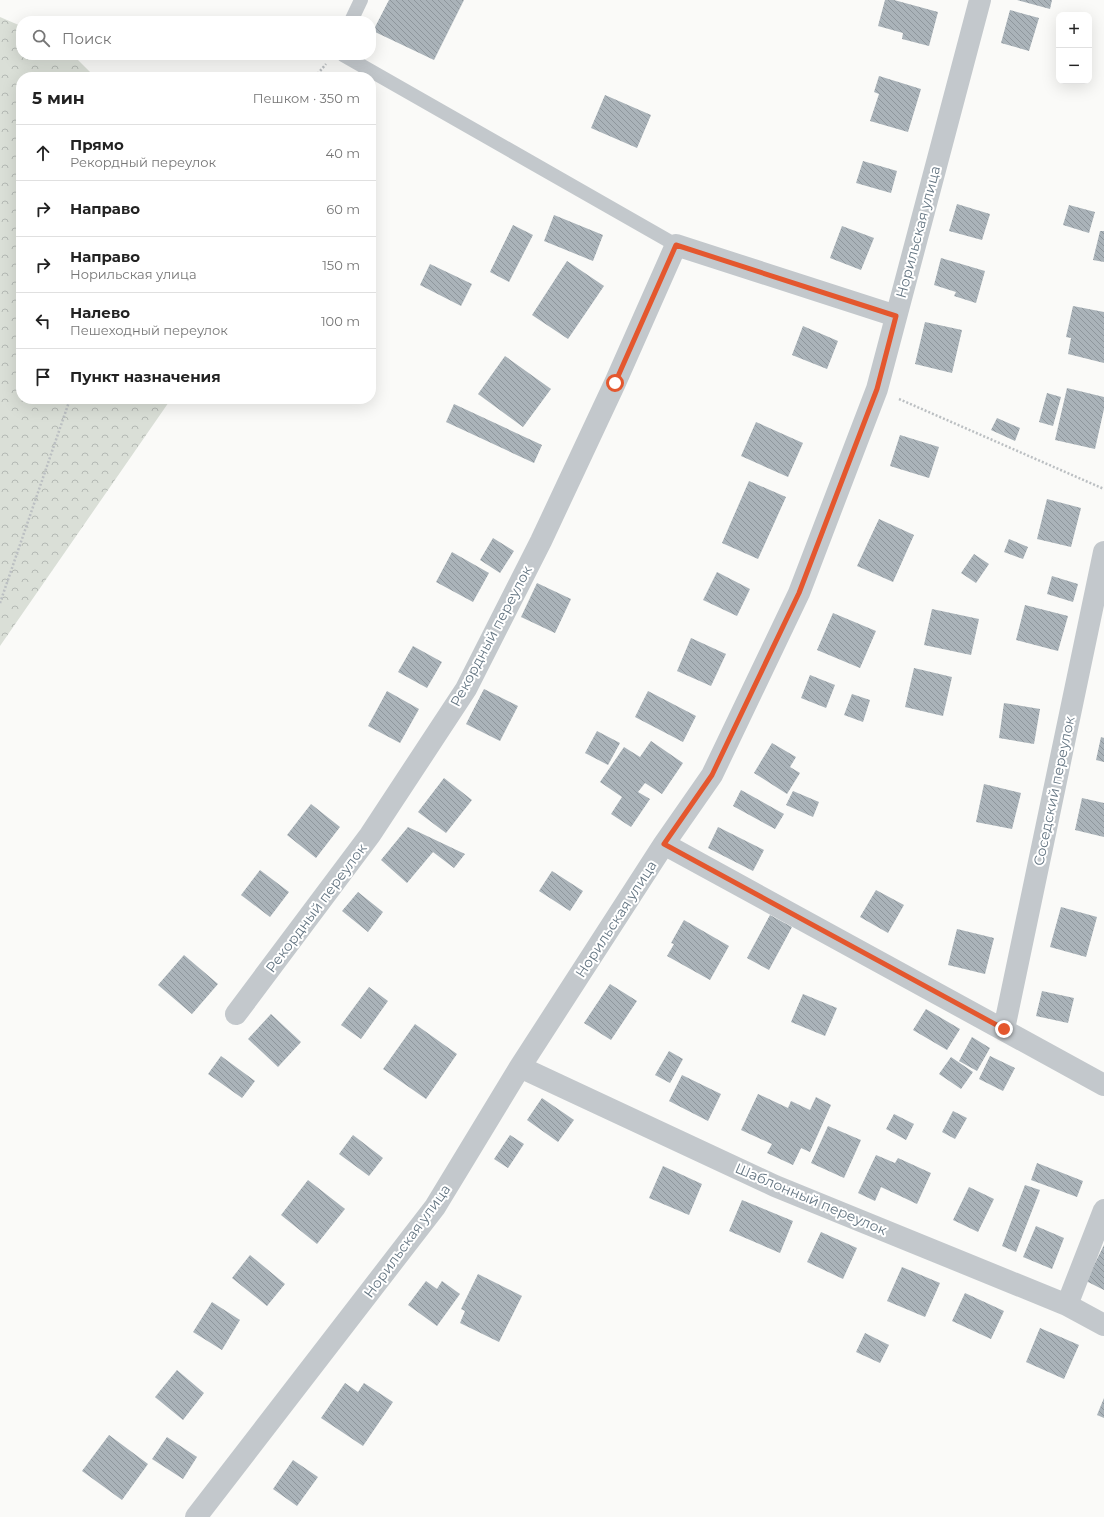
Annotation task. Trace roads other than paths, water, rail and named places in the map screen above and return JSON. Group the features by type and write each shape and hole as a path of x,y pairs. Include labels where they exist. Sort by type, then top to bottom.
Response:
{"street":[{"name":"Норильская улица","path":"196,1517 435,1207 520,1067 664,844 712,775 799,593 877,389 980,0"},
{"path":"676,245 896,316"},
{"name":"Рекордный переулок","path":"236,1014 370,835 466,689 544,533 615,383 676,245"},
{"name":"Соседский переулок","path":"1004,1029 1104,552"},
{"path":"664,844 1104,1085"},
{"name":"Шаблонный переулок","path":"520,1067 774,1186 1067,1305 1104,1325"},
{"path":"1067,1305 1104,1210"}],"lane":[{"path":"353,16 361,0"},
{"path":"353,60 374,72"},
{"path":"376,73 676,245"}]}
